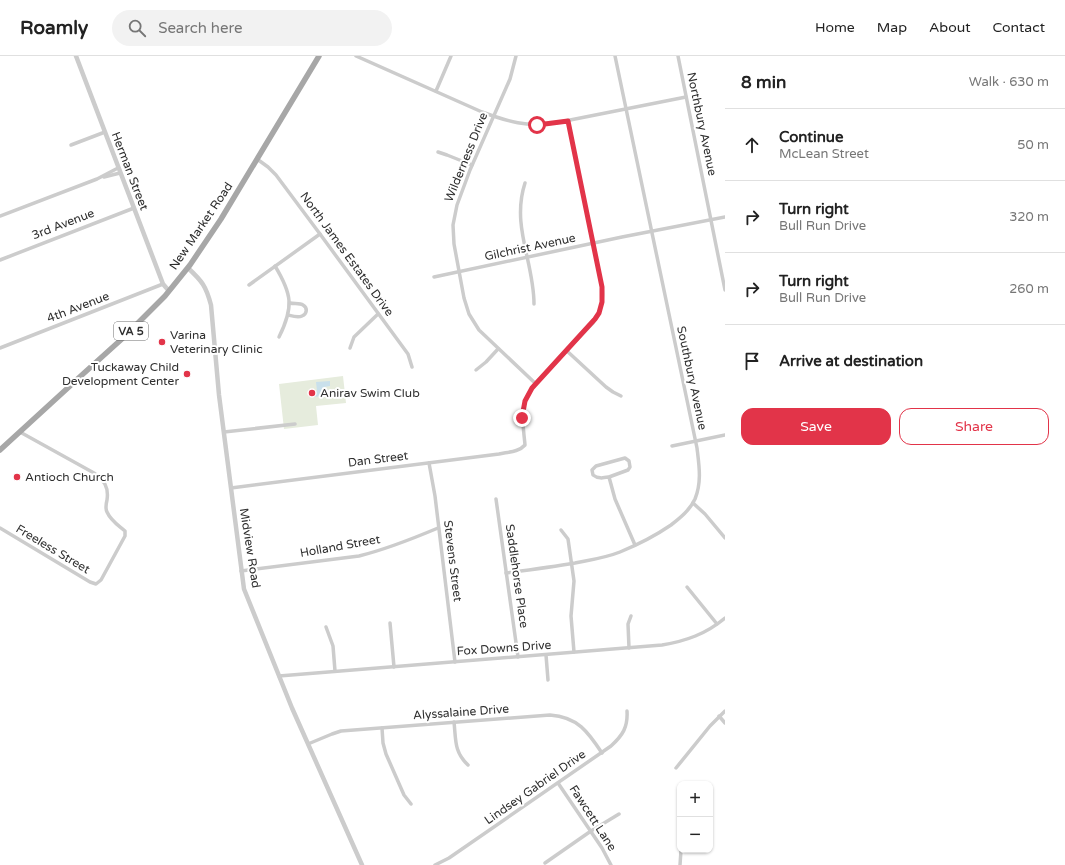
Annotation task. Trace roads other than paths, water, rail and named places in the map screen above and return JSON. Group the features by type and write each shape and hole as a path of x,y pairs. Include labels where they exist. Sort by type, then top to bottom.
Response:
{"main road":[{"name":"New Market Road","path":"0,450 124,337 169,291 188,268 209,239 319,56"}],"street":[{"name":"Herman Street","path":"76,56 163,284 169,291"},
{"path":"356,56 506,121 528,125 546,125 686,97"},
{"path":"436,91 451,56"},
{"name":"Wilderness Drive","path":"516,56 512,73 460,195 454,214 454,244 464,298 469,314 479,330 536,384"},
{"name":"Southbury Avenue","path":"506,573 599,558 619,552 665,529 680,518 693,503 698,490 700,471 695,441 616,56"},
{"name":"Northbury Avenue","path":"678,56 725,290"},
{"path":"536,384 593,323 599,313 602,302 602,287 568,121"},
{"path":"70,145 105,132"},
{"path":"438,152 472,165"},
{"name":"North James Estates Drive","path":"257,159 272,172 320,234 408,354 412,367"},
{"path":"0,216 119,170"},
{"path":"525,183 520,210 521,225 526,258 533,287 534,304"},
{"name":"3rd Avenue","path":"0,260 134,208"},
{"name":"Gilchrist Avenue","path":"434,277 725,217"},
{"path":"249,285 320,234"},
{"path":"275,266 287,287 290,303 287,320 279,336"},
{"name":"Midview Road","path":"188,268 203,283 210,301 215,358 244,589 308,744 362,865"},
{"name":"4th Avenue","path":"0,348 163,284"},
{"path":"288,315 304,316 306,311 306,308 302,305 290,303"},
{"path":"350,348 354,337 378,314"},
{"path":"476,370 498,349"},
{"path":"567,351 606,387 612,392 621,396"},
{"name":"Dan Street","path":"231,488 500,454 520,450 524,448 525,444 523,412 525,401 536,384"},
{"path":"224,432 296,424"},
{"name":"Freeless Street","path":"0,528 94,584 101,580 126,534 125,531 114,523 107,513 106,505 108,490 105,483 99,476 20,432"},
{"path":"672,446 725,435"},
{"path":"625,458 629,461 630,467 628,470 608,477 596,477 593,475 592,470 596,466 625,458"},
{"name":"Stevens Street","path":"429,463 434,489 455,662"},
{"path":"608,477 635,545"},
{"name":"Saddlehorse Place","path":"496,499 518,657"},
{"path":"693,503 705,514 725,538"},
{"name":"Holland Street","path":"241,570 359,556 385,549 438,528"},
{"path":"561,530 568,539 574,581 571,616 574,652"},
{"path":"687,587 717,624"},
{"path":"629,648 628,624 631,616"},
{"name":"Fox Downs Drive","path":"279,676 662,645 693,638 706,632 725,618"},
{"path":"390,623 394,666"},
{"path":"326,627 333,646 335,671"},
{"path":"546,654 548,680"},
{"name":"Lindsey Gabriel Drive","path":"436,865 449,858 602,753 614,743 624,731 627,723 627,711"},
{"path":"676,768 702,735 725,711"},
{"name":"Alyssalaine Drive","path":"308,744 337,732 543,715 559,716 569,719 583,728 602,753"},
{"path":"719,716 725,724"},
{"path":"454,722 458,751 462,760 468,765"},
{"path":"382,728 383,743 386,754 404,795 411,804"},
{"name":"Fawcett Lane","path":"558,783 602,848 610,865"},
{"path":"545,863 619,814"},
{"path":"680,865 681,853"}],"water":[{"path":"330,381 330,386 324,387 325,396 313,397 312,391 317,391 316,382"}],"place":[{"name":"Varina Veterinary Clinic","path":"162,342"},
{"name":"Tuckaway Child Development Center","path":"187,374"},
{"name":"Anirav Swim Club","path":"312,393"},
{"name":"Antioch Church","path":"17,477"}]}
